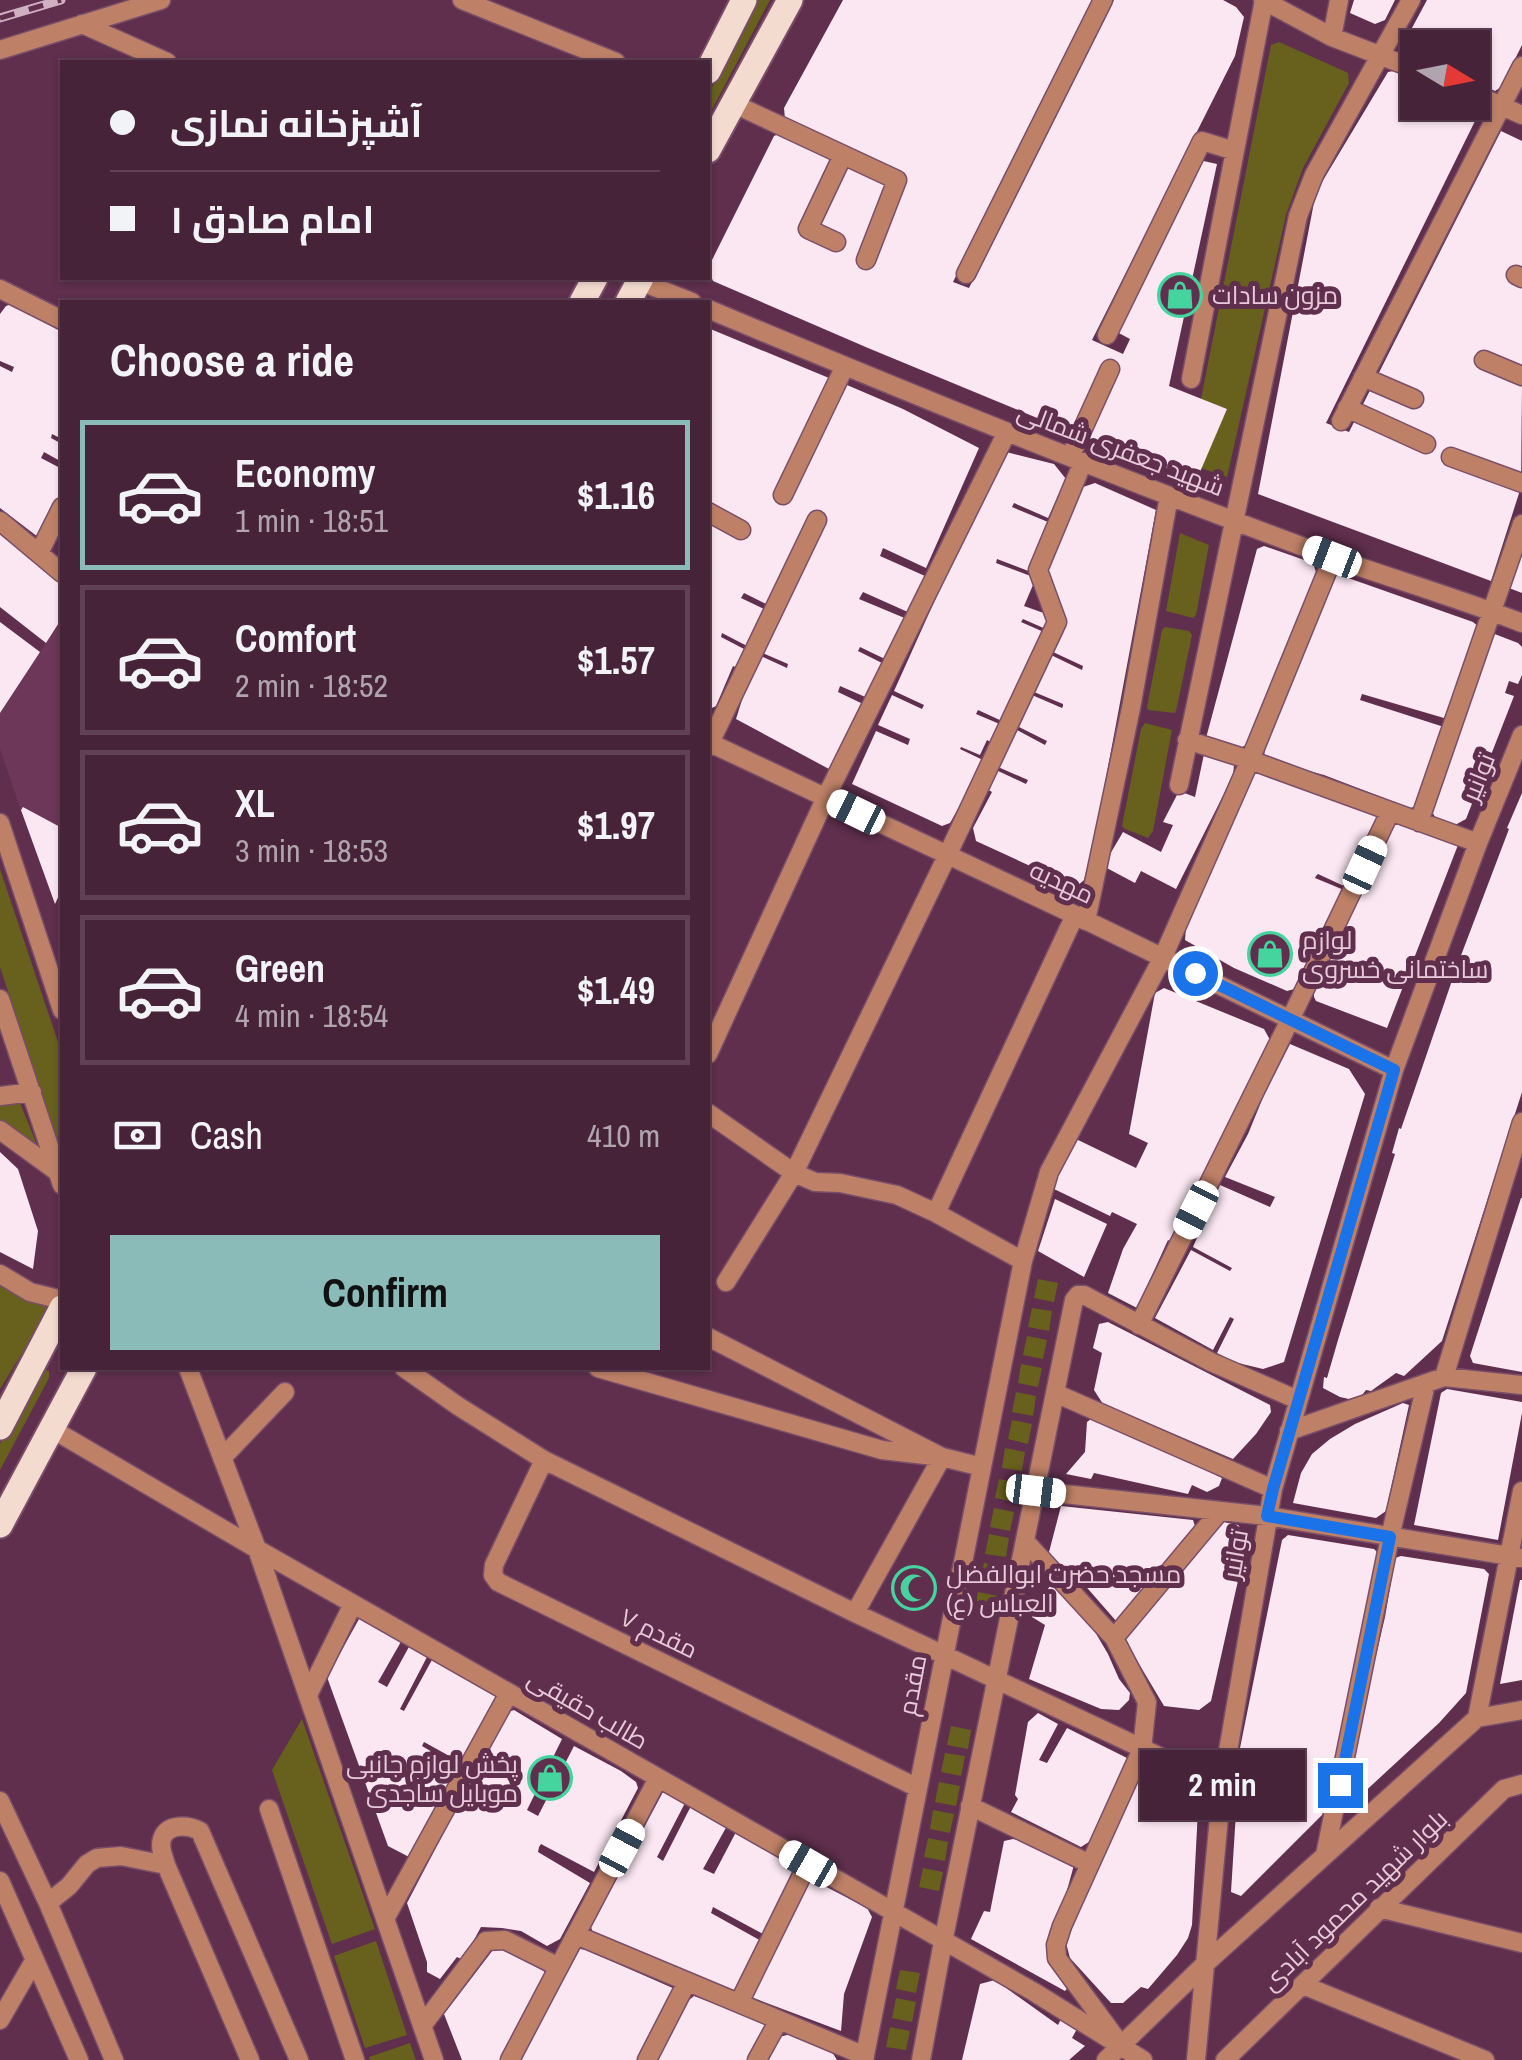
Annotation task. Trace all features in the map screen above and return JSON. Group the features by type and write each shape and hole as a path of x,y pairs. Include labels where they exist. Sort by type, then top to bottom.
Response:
{"main road":[{"path":"710,67 744,0"},
{"path":"710,146 790,0"},
{"path":"4,1411 60,1312"},
{"path":"0,1525 83,1370"}],"street":[{"path":"0,50 161,0"},
{"path":"462,0 483,4 611,60"},
{"path":"966,274 1102,0"},
{"path":"1191,379 1264,0 1332,36 1400,62"},
{"path":"1332,36 1340,0"},
{"path":"1179,785 1298,216 1314,175 1411,0"},
{"path":"82,24 163,60"},
{"path":"1426,444 1344,414 1522,66"},
{"path":"1490,101 1522,116"},
{"path":"732,103 896,180 866,260"},
{"path":"1108,335 1202,141 1234,151"},
{"path":"836,242 808,228 843,155"},
{"path":"636,287 685,300"},
{"path":"1,292 60,319"},
{"name":"شهید جعفری شمالی","path":"710,310 1169,496 1522,623"},
{"path":"1484,360 1522,376"},
{"path":"783,495 845,366"},
{"path":"726,1282 794,1173 1056,622 1038,570 1110,370"},
{"path":"1363,378 1414,400"},
{"path":"710,1050 826,797 1007,432"},
{"path":"1450,457 1522,483"},
{"path":"936,1213 1081,918 1131,708 1169,496"},
{"path":"40,554 60,511"},
{"path":"710,513 741,530"},
{"path":"710,740 818,520"},
{"path":"0,521 60,572"},
{"path":"1419,822 1522,524"},
{"name":"مقدم","path":"864,2058 1023,1261 1048,1172 1163,958 1250,760 1332,557"},
{"name":"توانیر","path":"1196,2060 1222,1786 1273,1489 1394,1070 1522,735"},
{"path":"1187,740 1478,844"},
{"name":"مهدیه","path":"710,745 1394,1070"},
{"path":"1138,1324 1390,812"},
{"path":"0,823 54,963 60,998"},
{"path":"0,999 60,1179"},
{"path":"0,1096 32,1092"},
{"path":"710,1115 794,1173 815,1182 898,1195 1023,1261"},
{"path":"1325,1855 1408,1462 1522,1122"},
{"path":"0,1130 60,1179"},
{"path":"0,1274 30,1292 60,1300"},
{"path":"921,2060 1074,1300 1084,1295 1211,1362 1298,1400"},
{"path":"710,1337 942,1458"},
{"path":"189,1370 256,1549 434,2060"},
{"path":"407,1370 544,1460 944,1656 1222,1786"},
{"path":"605,1370 882,1450 982,1467"},
{"path":"1289,1431 1435,1380 1522,1385"},
{"path":"222,1458 285,1392"},
{"path":"1055,1393 1273,1489"},
{"name":"طالب حقیقی","path":"52,1430 1034,1992 1143,2060"},
{"path":"855,1613 942,1458"},
{"name":"مقدم ۷","path":"544,1460 494,1565 498,1582 918,1788"},
{"path":"1522,1490 1515,1557 1477,1718 1522,1710"},
{"path":"1036,1491 1267,1516 1515,1557"},
{"path":"1114,1638 1220,1511"},
{"path":"1025,1541 1114,1638 1147,1702 1142,1749 1056,1945 1057,1958 1121,2046"},
{"path":"308,1696 352,1604"},
{"path":"385,1919 509,1693"},
{"name":"بلوار شهید محمود آبادی","path":"1106,2060 1206,1962 1477,1718"},
{"path":"510,2060 658,1778"},
{"name":"بلوار شهید محمود آبادی","path":"1226,2060 1504,1789 1522,1784"},
{"path":"0,1801 114,2060"},
{"path":"970,1806 1090,1864"},
{"path":"269,1809 355,2060"},
{"path":"250,2060 161,1848 165,1832 182,1826 200,1831 299,2060"},
{"path":"48,1903 97,1858 121,1856 166,1865"},
{"path":"738,2003 808,1864"},
{"path":"0,1881 78,2060"},
{"path":"1380,1908 1522,1943"},
{"path":"576,1935 864,2058"},
{"path":"422,2026 486,1941 505,1940 559,1966"},
{"path":"0,2020 34,1960"},
{"path":"647,2060 687,1982"},
{"path":"1303,1984 1485,2060"},
{"path":"757,2060 779,2020"}],"shaded area":[{"path":"759,0 770,0 710,113 710,91"},
{"path":"1279,42 1348,73 1349,83 1303,168 1286,215 1227,477 1201,468 1227,409 1201,399 1271,45"},
{"path":"1180,533 1209,545 1193,618 1166,611"},
{"path":"60,621 60,827 24,807 21,810 0,749 0,713"},
{"path":"1165,627 1192,635 1175,713 1147,707"},
{"path":"1145,723 1172,730 1153,831 1148,838 1122,826"},
{"path":"0,869 60,1048 60,1149 0,967"},
{"path":"18,1098 40,1152 0,1121 0,1100"},
{"path":"1038,1279 1058,1283 1054,1302 1034,1298"},
{"path":"0,1282 50,1308 0,1389"},
{"path":"1032,1308 1052,1311 1049,1331 1028,1327"},
{"path":"1027,1336 1047,1340 1043,1359 1023,1355"},
{"path":"1021,1364 1042,1368 1038,1387 1018,1383"},
{"path":"41,1368 49,1371 49,1378 0,1470 0,1444"},
{"path":"1016,1392 1036,1396 1033,1416 1012,1412"},
{"path":"1012,1420 1032,1424 1028,1444 1008,1439"},
{"path":"1005,1448 1025,1452 1022,1471 1002,1468"},
{"path":"999,1479 1019,1483 1015,1502 995,1498"},
{"path":"994,1508 1014,1512 1010,1531 990,1527"},
{"path":"989,1534 1009,1538 1006,1557 985,1554"},
{"path":"984,1563 1004,1567 1000,1586 980,1582"},
{"path":"978,1592 998,1596 994,1615 974,1611"},
{"path":"302,1719 375,1929 332,1944 272,1770"},
{"path":"951,1726 971,1730 968,1749 947,1745"},
{"path":"945,1753 965,1756 961,1776 941,1772"},
{"path":"939,1782 960,1786 956,1806 935,1802"},
{"path":"933,1810 954,1814 950,1833 930,1829"},
{"path":"928,1838 948,1842 945,1861 924,1857"},
{"path":"923,1868 943,1872 939,1891 919,1887"},
{"path":"376,1941 407,2035 365,2048 334,1956"},
{"path":"900,1970 920,1973 916,1993 896,1989"},
{"path":"896,1998 916,2002 912,2022 892,2018"},
{"path":"890,2027 910,2031 906,2050 886,2047"},
{"path":"410,2043 416,2060 370,2060 369,2057"}],"building":[{"path":"843,0 1093,0 953,282 969,288 1114,0 1223,0 1236,7 1244,17 1235,56 1092,340 1123,354 1130,339 1115,331 1199,160 1217,164 1169,386 1227,409 1197,479 1076,434 713,281 710,264 774,136 781,133 836,161 802,234 838,251 843,239 815,220 843,164 888,186 903,175 785,119 784,108"},
{"path":"1354,0 1395,0 1385,20 1375,24 1350,13"},
{"path":"1427,0 1522,0 1522,45 1501,87 1495,91 1490,89 1490,30 1411,30"},
{"path":"1388,72 1400,74 1400,120 1476,120 1326,423 1349,432 1501,131 1522,141 1522,369 1481,353 1476,366 1522,386 1521,487 1491,581 1258,494 1316,192"},
{"path":"12,304 60,331 60,438 52,434 51,438 60,443 60,461 44,452 41,458 60,468 60,495 38,537 0,508 0,366 12,372 14,367 0,361 0,314"},
{"path":"710,329 829,378 774,497 789,503 847,385 979,448 926,568 883,548 880,556 925,576 910,613 863,592 859,599 907,619 887,660 860,647 858,651 886,665 870,699 840,686 838,692 863,704 835,765 829,769 736,719 759,655 787,668 788,664 760,652 827,521 813,515 770,606 744,593 741,598 766,610 747,646 722,633 721,637 746,650 740,669 733,666 716,706 710,709 710,520 742,538 748,523 710,505"},
{"path":"1006,452 1054,464 1066,479 1048,518 1014,503 1012,507 1048,522 1031,572 997,559 996,563 1036,578 1024,606 1052,616 1048,630 1023,619 1021,622 1046,633 1004,722 978,710 976,714 1002,725 994,744 987,740 980,755 961,747 985,761 950,823 942,826 852,784 876,731 908,745 910,739 878,725 892,695 922,709 924,705 894,691"},
{"path":"1095,483 1156,510 1094,842 1084,880 1076,887 976,841 973,828 992,792 987,789 996,770 1026,784 1028,780 998,767 1015,729 1045,745 1047,741 1017,726 1032,695 1063,706 1034,692 1051,655 1082,670 1083,666 1053,652 1067,620 1047,568 1083,487"},
{"path":"0,531 60,577 60,621 46,643 0,607"},
{"path":"1264,546 1313,563 1317,575 1249,743 1239,749 1206,738 1257,549"},
{"path":"1522,549 1522,593 1509,588 1509,583"},
{"path":"1334,573 1473,622 1481,629 1444,718 1362,694 1360,700 1444,727 1417,806 1410,808 1324,775 1264,759 1265,747"},
{"path":"0,622 40,652 0,713"},
{"path":"1492,633 1522,647 1522,675 1518,684 1509,681 1505,693 1514,696 1466,819 1455,825 1435,817 1430,808"},
{"path":"1204,754 1234,765 1233,776 1176,889 1141,871 1135,883 1103,866 1123,832 1161,852 1173,825 1163,822 1179,791 1195,797"},
{"path":"1262,770 1378,815 1346,887 1316,876 1344,890 1298,988 1287,991 1234,968 1185,940 1186,928 1252,774"},
{"path":"1522,793 1522,1092 1442,1341 1404,1376 1396,1373 1362,1395 1340,1397 1323,1388 1324,1377 1327,1378 1395,1154 1392,1153 1399,1128"},
{"path":"23,807 60,827 60,893 55,904"},
{"path":"1395,820 1457,839 1458,845 1387,1028 1316,1001 1314,990"},
{"path":"1164,988 1264,1029 1270,1040 1173,1243 1168,1240 1137,1308 1108,1293 1123,1249 1137,1224 1112,1212 1110,1216 1052,1188 1076,1139 1136,1168 1148,1143 1129,1134 1155,993"},
{"path":"1290,1044 1349,1069 1365,1094 1284,1362 1263,1369 1217,1353 1234,1319 1230,1317 1213,1350 1155,1318 1191,1250 1230,1271 1232,1268 1193,1247 1220,1185 1270,1207 1275,1197 1225,1177"},
{"path":"0,1152 18,1169 38,1231 33,1269 0,1252"},
{"path":"1521,1198 1522,1372 1473,1363 1470,1356"},
{"path":"1055,1199 1107,1224 1084,1277 1038,1251"},
{"path":"1108,1322 1270,1405 1271,1412 1233,1459 1103,1404 1094,1390 1102,1353 1093,1348 1099,1324"},
{"path":"1447,1389 1522,1402 1498,1540 1414,1525 1441,1393"},
{"path":"1403,1403 1409,1405 1386,1511 1376,1518 1293,1503 1301,1473 1312,1454 1355,1424"},
{"path":"1095,1416 1222,1478 1219,1486 1207,1492 1192,1485 1188,1494 1094,1473 1091,1479 1066,1474 1085,1452 1087,1422"},
{"path":"1061,1506 1193,1520 1196,1529 1117,1622 1082,1582 1048,1556"},
{"path":"1223,1522 1238,1525 1248,1536 1211,1701 1199,1710 1164,1706 1126,1642 1127,1635"},
{"path":"1288,1535 1374,1549 1378,1553 1322,1815 1241,1896 1231,1892 1240,1748 1282,1540"},
{"path":"1395,1558 1484,1569 1489,1574 1466,1693 1359,1797 1343,1796"},
{"path":"1520,1580 1522,1680 1500,1684"},
{"path":"1052,1582 1067,1601 1081,1608 1130,1693 1119,1710 1101,1709 1029,1679 1045,1625 1032,1617"},
{"path":"362,1618 402,1640 378,1682 387,1687 410,1645 428,1655 400,1709 404,1711 433,1658 501,1695 462,1763 424,1742 422,1746 457,1770 411,1858 388,1846 327,1677"},
{"path":"514,1710 562,1739 527,1810 538,1816 574,1746 621,1771 638,1788 594,1872 541,1844 539,1847 538,1852 590,1883 560,1939 547,1946 521,1931 481,1927 463,1960 457,1957 440,1979 427,1972 407,1903 501,1723"},
{"path":"1038,1713 1058,1724 1039,1760 1047,1763 1067,1728 1127,1758 1092,1840 1081,1847 1011,1812 1018,1799 1015,1795 1028,1722"},
{"path":"1144,1768 1199,1790 1192,1925 1177,1955 1148,1989 1141,1987 1123,2003 1111,2003 1070,1958 1066,1943"},
{"path":"663,1792 685,1803 657,1857 663,1861 691,1806 728,1824 703,1869 714,1874 736,1832 794,1862 797,1872 767,1936 713,1907 711,1913 763,1942 741,1990 733,1993 593,1933 591,1927"},
{"path":"1013,1839 1074,1865 1058,1923 1050,1929 1048,1947 1070,1985 1065,1991 971,1939 984,1911 990,1912 1004,1841"},
{"path":"811,1879 867,1908 872,1917 844,1994 841,2031 751,1997"},
{"path":"496,1946 505,1946 545,1972 531,2007 500,2060 462,2060 444,2014"},
{"path":"580,1949 675,1989 638,2060 520,2060"},
{"path":"995,1980 1058,2025 1062,2017 1078,2027 1072,2038 1085,2046 1069,2060 962,2060 980,1984"},
{"path":"694,1996 763,2022 766,2030 749,2060 658,2060"},
{"path":"791,2034 832,2052 837,2060 767,2060 779,2037"}],"railway":[{"path":"0,18 61,0"}],"place":[{"name":"مزون سادات","path":"1180,295"},
{"name":"لوازم ساختمانی خسروی","path":"1270,954"},
{"name":"مسجد حضرت ابوالفضل العباس (ع)","path":"914,1588"},
{"name":"پخش لوازم جانبی موبایل ساجدی","path":"550,1778"}],"route":[{"path":"1195,973 1394,1070 1267,1516 1390,1537 1340,1785"}]}
